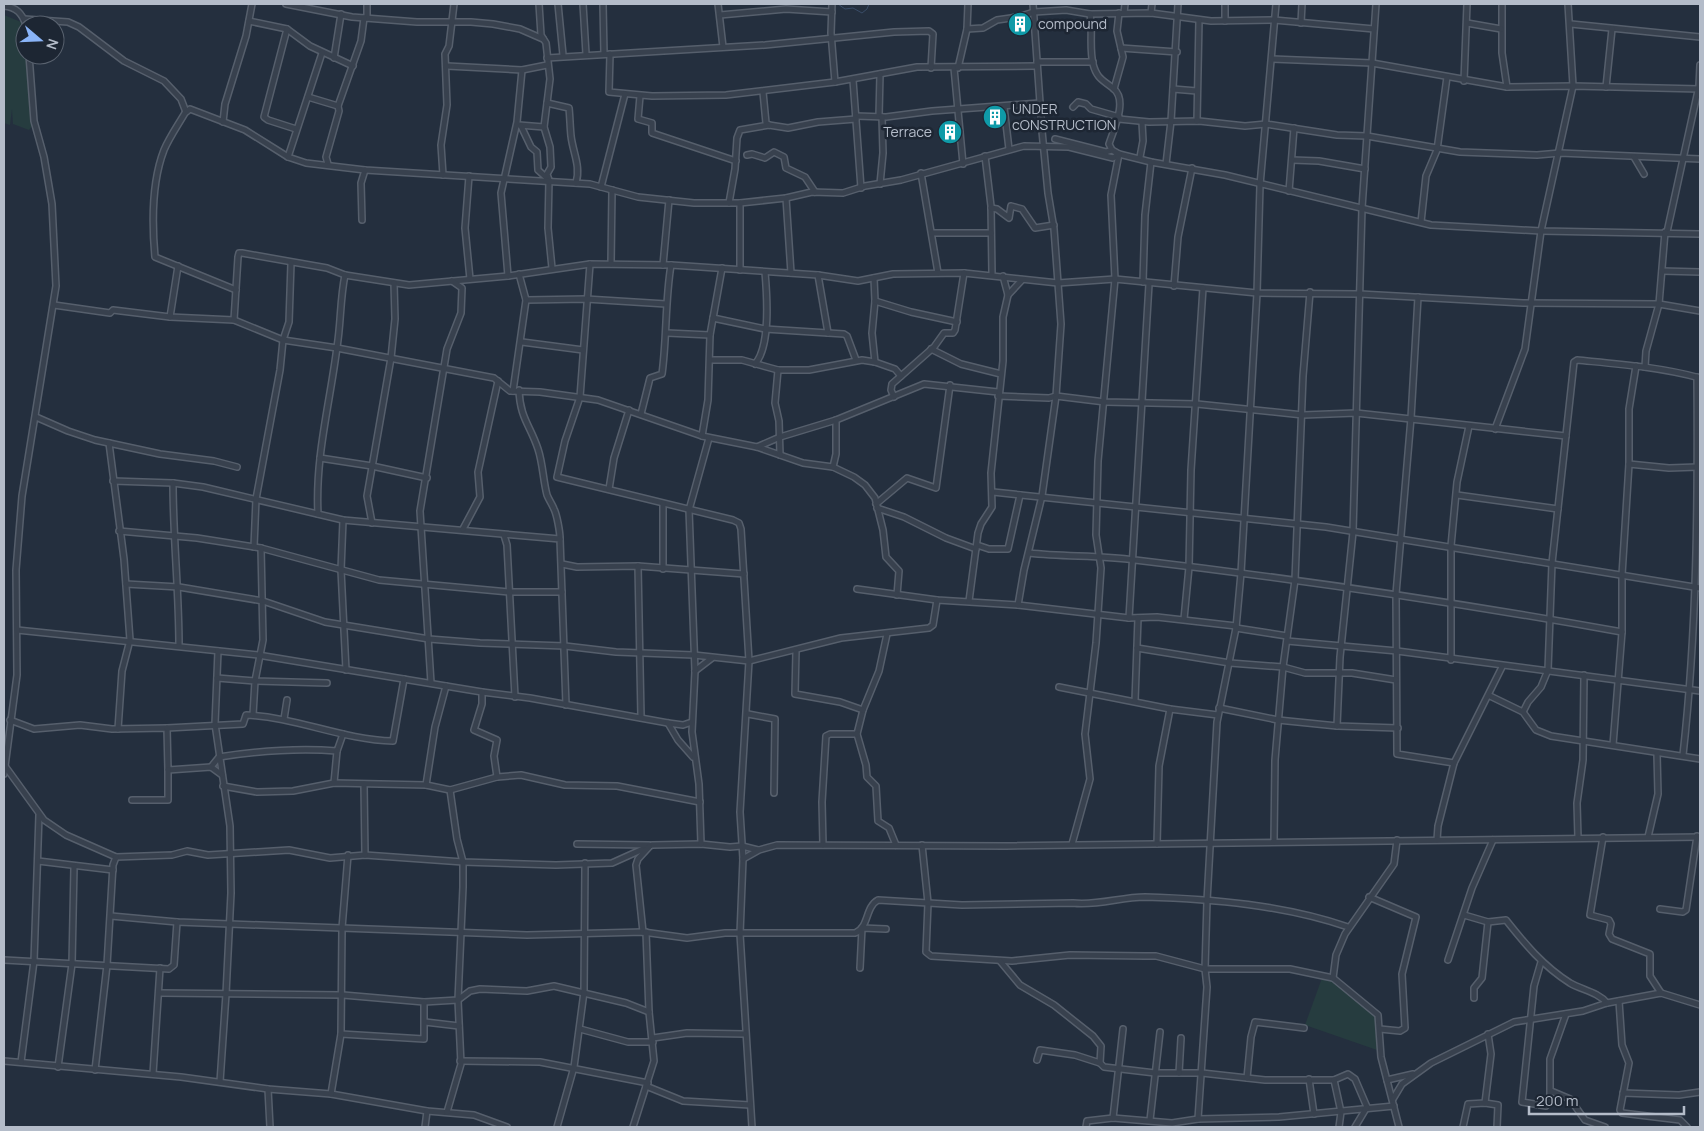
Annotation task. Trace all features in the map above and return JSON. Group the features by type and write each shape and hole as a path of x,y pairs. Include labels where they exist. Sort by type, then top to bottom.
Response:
{"street":[{"path":"223,122 225,104 246,36 252,4"},
{"path":"286,4 365,18 417,22 471,22 520,29 543,39"},
{"path":"325,10 326,4"},
{"path":"328,164 326,157 339,111 338,106 361,42 367,4"},
{"path":"443,175 441,144 447,105 447,66 445,54 449,46 454,4"},
{"path":"539,4 550,79 544,127 550,147 551,167 547,174 549,180 548,228 552,268"},
{"path":"558,4 563,55"},
{"path":"583,4 586,54"},
{"path":"603,4 609,92 640,96 726,95 763,92 853,80 917,67 956,68 1093,62"},
{"path":"718,4 723,47"},
{"path":"832,4 835,82"},
{"path":"963,164 956,68 967,29 968,4"},
{"path":"1018,605 1042,496 1056,396 1061,324 1054,225 1048,193 1040,103 1033,4"},
{"path":"1066,10 1068,4"},
{"path":"1114,90 1123,58 1117,31 1125,4"},
{"path":"1151,13 1152,4"},
{"path":"1166,164 1171,121 1178,4"},
{"path":"1225,21 1226,4"},
{"path":"1198,1119 1207,987 1204,969 1218,715 1236,627 1241,573 1257,293 1260,185 1276,4"},
{"path":"1301,24 1302,4"},
{"path":"1337,726 1339,672 1353,532 1362,208 1376,4"},
{"path":"1464,81 1467,4"},
{"path":"1502,4 1501,29 1507,87"},
{"path":"1495,429 1523,355 1541,231 1560,153 1573,86 1571,24 1568,4"},
{"path":"4,6 15,8 20,15"},
{"path":"720,15 786,6 832,12"},
{"path":"967,29 983,28 997,20 1018,17 1034,12 1066,10 1090,14 1151,13 1198,20 1274,20 1301,24 1374,29"},
{"path":"334,58 341,14"},
{"path":"1090,14 1093,62 1100,80 1114,90 1118,97 1119,118 1109,144 1112,150 1119,154 1151,162 1192,168 1421,222 1477,229 1700,234"},
{"path":"1196,121 1198,20"},
{"path":"249,21 287,29 322,53 352,66"},
{"path":"65,22 79,27 124,61 164,81 181,99 186,112"},
{"path":"1467,23 1501,29"},
{"path":"1571,24 1700,37"},
{"path":"287,29 264,117 296,129"},
{"path":"1606,87 1612,29"},
{"path":"547,58 563,55 723,47 929,30 933,34 931,68"},
{"path":"1122,48 1176,52"},
{"path":"288,157 322,53"},
{"path":"1272,59 1372,63 1447,78 1507,87 1573,86 1699,89"},
{"path":"4,774 16,683 16,570 21,508 56,286 52,204 44,157 34,121 30,65"},
{"path":"447,66 522,70 547,65"},
{"path":"1645,367 1646,351 1659,304 1666,232 1699,89 1700,65"},
{"path":"508,276 501,204 504,178 519,125 522,70"},
{"path":"880,74 880,116 883,153 880,184"},
{"path":"1421,222 1426,176 1437,150 1447,78"},
{"path":"853,80 861,188"},
{"path":"1173,89 1197,90"},
{"path":"763,92 766,122 769,125"},
{"path":"602,187 626,94"},
{"path":"640,96 638,119 652,122 652,133 736,161"},
{"path":"308,97 338,106"},
{"path":"1073,107 1078,102 1086,104 1091,109 1119,118 1142,122 1196,121 1245,126 1266,124 1337,135 1367,136 1437,150 1537,155 1560,153 1684,159 1700,158"},
{"path":"547,103 568,108 572,126 571,135 578,164 576,183"},
{"path":"729,204 736,161 737,138 740,130 769,125 788,128 856,117 1040,103"},
{"path":"1004,107 1009,149"},
{"path":"236,290 156,257 154,200 163,153 186,112 194,110 223,122 254,135 288,157 306,162 365,170 549,180 602,187 638,197 729,204 786,198 815,192 843,193 963,164 1024,146 1069,147 1113,158 1119,154"},
{"path":"1140,158 1143,141 1142,122"},
{"path":"519,125 544,127"},
{"path":"519,125 531,147 537,152 538,170 549,180"},
{"path":"1289,191 1294,128"},
{"path":"1055,139 1106,152 1112,150"},
{"path":"747,155 752,154 765,158 774,152 784,157 786,168 804,177 815,192"},
{"path":"1072,844 1090,779 1085,742 1101,568 1096,535 1098,461 1106,402 1115,279 1111,195 1119,154"},
{"path":"985,156 991,208 992,274"},
{"path":"1634,156 1644,174"},
{"path":"1292,160 1319,161 1365,169"},
{"path":"1143,282 1145,209 1151,162"},
{"path":"1174,286 1178,237 1192,168"},
{"path":"362,220 361,183 365,170"},
{"path":"921,173 938,274"},
{"path":"468,176 465,228 470,279"},
{"path":"611,264 612,190"},
{"path":"786,198 792,273"},
{"path":"663,265 669,200"},
{"path":"740,203 740,270"},
{"path":"991,208 997,209 1009,218 1011,206 1022,209 1035,228 1054,225"},
{"path":"932,233 991,233"},
{"path":"234,320 239,253 327,268 345,275 423,284 508,276 552,268 590,264 671,265 818,275 858,281 900,274 992,274 1022,280 1058,282 1115,279 1150,284 1257,293 1310,292 1532,302 1659,304 1700,312"},
{"path":"254,547 256,498 280,370 283,340 289,322 291,263"},
{"path":"590,264 580,397 565,441 557,477 739,523 741,529 749,661 748,714 740,812 743,857 740,934 752,1127"},
{"path":"641,414 650,378 662,374 667,333 666,304 671,265"},
{"path":"170,317 178,266"},
{"path":"702,436 707,408 710,336 722,268"},
{"path":"1662,271 1700,272"},
{"path":"755,364 761,358 767,315 765,272"},
{"path":"894,398 891,387 931,349 944,333 953,333 957,322 964,273"},
{"path":"513,391 522,342 526,300 519,274"},
{"path":"318,514 317,481 337,348 345,275"},
{"path":"818,275 828,333"},
{"path":"969,601 981,524 992,507 992,473 1001,374 1003,318 1008,295 1003,276"},
{"path":"874,278 875,301 872,333 875,362"},
{"path":"1008,295 1022,280"},
{"path":"431,683 421,506 446,367 448,342 462,308 462,288 451,281"},
{"path":"372,523 367,496 391,358 395,319 394,282"},
{"path":"1130,618 1138,449 1144,404 1150,284"},
{"path":"1184,619 1203,288"},
{"path":"1274,842 1278,720 1295,580 1293,576 1299,524 1303,376 1310,292"},
{"path":"1418,297 1411,418 1396,594 1398,756 1431,758 1454,763"},
{"path":"526,300 586,299 666,304"},
{"path":"875,301 911,312 957,322"},
{"path":"54,305 110,313 113,310 170,317 234,320 283,340 446,367 494,378 513,391 519,390 580,397 629,410 709,438 757,447 803,463 832,467 866,485 873,493 883,530 886,558 899,571 897,595"},
{"path":"714,318 765,329 846,335 856,360"},
{"path":"667,333 710,336"},
{"path":"522,342 583,350"},
{"path":"931,349 960,364 1001,374"},
{"path":"710,360 735,360 778,370 809,370 850,364 856,360 875,362 895,369 901,376"},
{"path":"1523,712 1528,702 1541,687 1548,670 1552,563 1574,362 1577,360 1645,367 1698,378 1698,588 1684,755"},
{"path":"1613,745 1622,632 1622,575 1629,464 1629,409 1636,366"},
{"path":"778,370 775,403 780,437 780,455"},
{"path":"462,529 480,497 478,472 498,381"},
{"path":"757,447 780,437 836,420 894,398 924,384 950,385 998,394 1049,398 1056,396 1106,402 1197,404 1303,415 1356,413 1566,436"},
{"path":"877,506 907,478 936,488 950,385"},
{"path":"519,390 520,408 538,450 540,468 546,477 547,494 555,510 560,531 566,705"},
{"path":"609,489 614,458 629,410"},
{"path":"36,417 68,431 109,443 160,454 214,461 237,467"},
{"path":"832,467 836,454 836,420"},
{"path":"1451,660 1451,546 1457,495 1469,426"},
{"path":"702,844 700,802 692,732 695,671 692,571 689,559 689,510 709,438"},
{"path":"109,443 126,584 127,623 130,640 122,672 118,729"},
{"path":"320,458 372,466 427,478"},
{"path":"1629,464 1669,468 1699,467"},
{"path":"113,481 173,483 256,498 343,520 560,539"},
{"path":"173,483 172,536 179,587 179,646"},
{"path":"992,492 1299,524 1451,546 1698,588"},
{"path":"877,506 946,538 977,547 1008,549 1020,495"},
{"path":"1457,495 1496,502 1558,509"},
{"path":"663,504 663,569"},
{"path":"343,520 341,570 346,670"},
{"path":"119,531 261,548 369,578 509,592 562,592"},
{"path":"504,535 507,545 515,697"},
{"path":"253,715 258,655 263,640 261,548"},
{"path":"1029,553 1134,559 1349,587 1622,632"},
{"path":"562,564 578,567 638,566 744,574"},
{"path":"638,566 641,717"},
{"path":"126,584 179,587 262,601 311,619 344,627 429,639 565,646 640,654 694,655 749,661 796,651 841,638 887,634 933,625 938,600"},
{"path":"857,590 938,600 1018,605 1130,618 1184,619 1342,646 1548,670 1700,691"},
{"path":"1135,701 1138,618"},
{"path":"17,630 130,640 258,655 641,717 668,723 682,725 692,722"},
{"path":"887,634 879,671 863,710 857,734 866,766 867,777 876,786 878,821 889,828 896,845"},
{"path":"1137,648 1230,663 1283,667 1313,673 1339,672 1396,680"},
{"path":"218,650 216,724 219,757 230,826 229,924 220,1082"},
{"path":"796,651 794,694 840,702 863,710"},
{"path":"695,671 712,658"},
{"path":"1437,840 1438,826 1454,763 1490,696 1502,666"},
{"path":"1578,838 1577,803 1583,760 1584,675"},
{"path":"217,678 327,683"},
{"path":"10,720 34,729 80,725 118,729 167,728 243,724 244,716 253,715 284,718 343,734 393,742 404,679"},
{"path":"426,785 435,727 446,686"},
{"path":"1059,687 1170,709 1218,715"},
{"path":"482,692 482,704 474,730 497,740 494,756 497,777"},
{"path":"1490,696 1523,712 1536,730 1544,734 1657,754 1684,755 1700,759"},
{"path":"284,718 287,700"},
{"path":"1219,708 1278,720 1337,726 1398,728"},
{"path":"1157,844 1158,766 1170,709"},
{"path":"748,714 775,719 774,793"},
{"path":"668,723 678,740 694,757"},
{"path":"682,725 692,732"},
{"path":"132,800 168,800 167,728"},
{"path":"334,783 337,751 343,734"},
{"path":"823,845 822,802 826,736 830,734 857,734"},
{"path":"211,767 219,757 306,749 337,751"},
{"path":"1648,837 1658,794 1657,754"},
{"path":"5,766 39,815 59,831 116,857 172,855 187,851 208,855 289,850 330,858 365,855 463,862 556,865 620,862 631,853 652,845"},
{"path":"168,770 211,767 222,775"},
{"path":"223,786 257,792 288,792 334,783 426,785 450,790 497,777 520,775 565,785 616,786 700,802"},
{"path":"364,784 365,855"},
{"path":"447,1112 461,1064 458,1000 463,862 457,839 450,790"},
{"path":"21,1062 34,961 39,815"},
{"path":"1603,837 1590,915 1609,920 1611,924 1609,934 1612,939 1650,954 1650,976 1661,993"},
{"path":"743,857 777,845 1157,844 1698,837 1686,910 1683,912 1660,909"},
{"path":"1332,978 1336,955 1348,927 1394,864 1397,840"},
{"path":"1448,960 1472,888 1493,840"},
{"path":"577,844 702,844 730,847 742,846 759,850"},
{"path":"633,1127 654,1061 649,1012 645,932 636,865 638,859 652,845"},
{"path":"922,845 928,902 926,952 928,955 1000,960 1070,955 1151,956 1204,969 1272,968 1332,978 1374,1010 1380,1021 1379,1048 1399,1127"},
{"path":"730,847 743,857"},
{"path":"108,854 113,868"},
{"path":"331,1094 341,1034 343,995 342,928 348,855"},
{"path":"95,1070 107,965 113,868 116,857"},
{"path":"38,861 74,867 113,868"},
{"path":"557,1127 574,1067 584,992 586,934 585,863"},
{"path":"58,1067 72,964 74,867"},
{"path":"860,968 862,928 872,905 878,900 962,905 1090,904 1137,897 1207,901 1288,910 1348,927"},
{"path":"1369,897 1416,917 1402,974 1405,1028 1400,1031 1380,1029"},
{"path":"1464,915 1488,922 1506,920 1541,962 1572,984 1600,996 1607,1003"},
{"path":"111,916 177,922 459,933 527,935 645,932 687,938 725,933 855,933 862,928 886,929"},
{"path":"4,960 173,968 177,922"},
{"path":"1474,998 1474,988 1482,978 1488,922"},
{"path":"343,936 349,928"},
{"path":"1000,960 1020,985 1054,1005 1093,1036 1101,1046 1100,1063"},
{"path":"1541,962 1534,986 1521,1100 1546,1106 1550,1102 1550,1059 1566,1014"},
{"path":"153,1074 160,968"},
{"path":"159,993 343,995 424,1002 458,1000 470,991 480,989 527,992 554,986 633,1005 649,1012"},
{"path":"1392,1099 1396,1091 1431,1063 1514,1022 1566,1014 1607,1003 1661,993 1700,1005"},
{"path":"1619,1001 1622,1045 1629,1063 1624,1093 1619,1107 1622,1112 1680,1120 1687,1127"},
{"path":"341,1034 424,1039 424,1002"},
{"path":"425,1022 459,1026"},
{"path":"1247,1078 1251,1037 1256,1022 1304,1028"},
{"path":"580,1029 628,1042 653,1040 687,1033 745,1034"},
{"path":"1113,1118 1123,1029"},
{"path":"1150,1120 1160,1032"},
{"path":"1485,1103 1491,1054 1488,1034"},
{"path":"1179,1073 1181,1038"},
{"path":"1037,1060 1040,1050 1075,1055 1100,1063 1104,1067 1155,1073 1202,1073 1265,1080 1334,1080 1342,1075 1352,1075 1367,1107"},
{"path":"460,1060 540,1062 574,1067 647,1085 683,1101 750,1105"},
{"path":"4,1061 153,1074 268,1089 331,1094 427,1111 474,1115 507,1127"},
{"path":"1387,1080 1416,1074"},
{"path":"1309,1079 1314,1114"},
{"path":"1334,1080 1341,1112 1339,1127"},
{"path":"268,1089 270,1127"},
{"path":"1551,1090 1570,1099 1585,1120 1605,1127"},
{"path":"1624,1093 1679,1096 1700,1092"},
{"path":"1463,1127 1468,1104 1485,1103 1498,1105 1497,1127"},
{"path":"1086,1127 1087,1121 1113,1118 1172,1123 1198,1119 1314,1114 1341,1112 1367,1107 1394,1106"},
{"path":"1354,1127 1367,1107"},
{"path":"425,1127 427,1111"},
{"path":"1165,1127 1172,1123"}],"green space":[{"path":"4,15 15,20 15,65 27,65 32,126 29,130 13,124 12,109 10,125 4,123"},
{"path":"1322,978 1333,980 1377,1016 1377,1050 1305,1025"}],"waterway":[{"path":"838,4 845,9 853,8 862,13 869,4"}],"place":[{"name":"compound","path":"1020,24"},
{"name":"UNDER cONSTRUCTION","path":"995,117"},
{"name":"Terrace","path":"950,132"}]}
